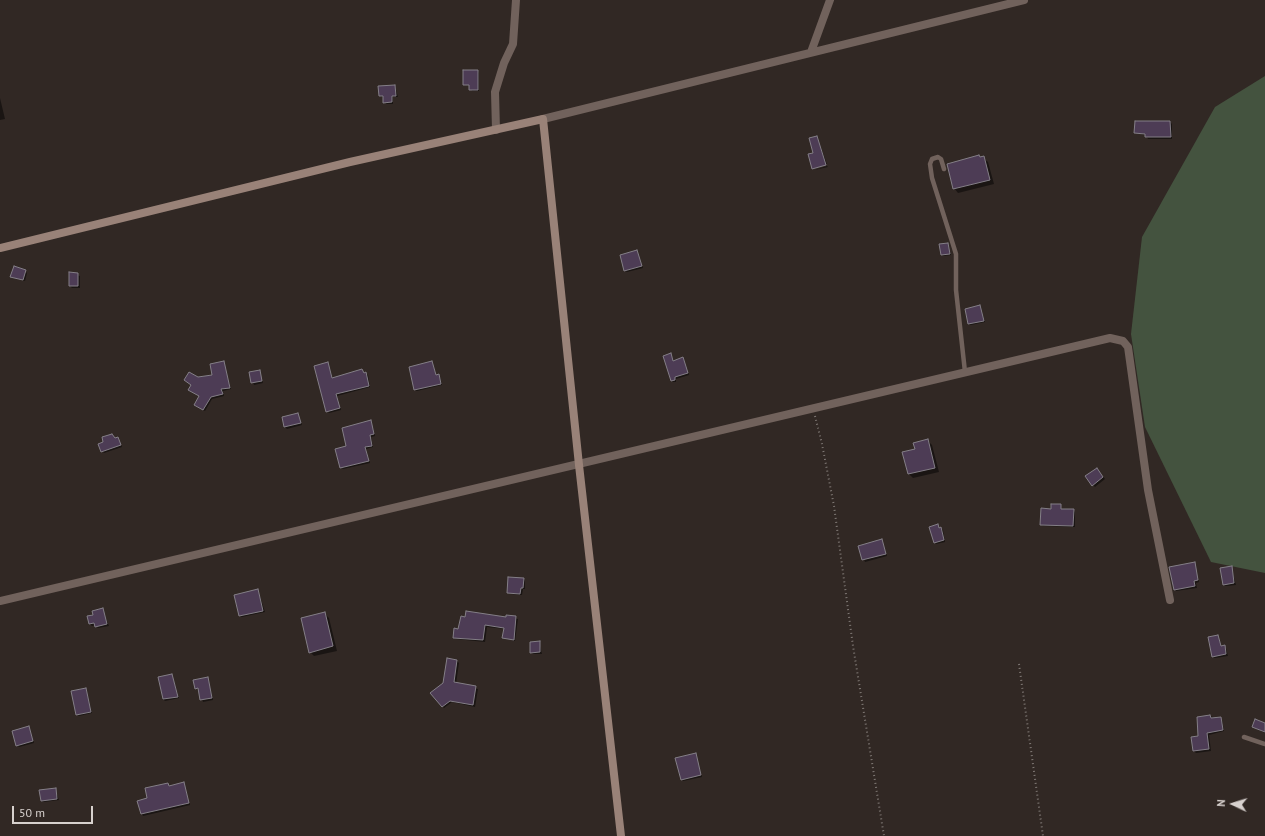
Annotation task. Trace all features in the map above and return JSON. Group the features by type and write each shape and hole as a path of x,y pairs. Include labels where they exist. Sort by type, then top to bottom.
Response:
{"street":[{"path":"496,130 495,92 504,63 513,44 516,0"},
{"path":"811,52 830,0"},
{"path":"0,248 343,164 543,119 1024,0"},
{"path":"543,119 579,465 621,836"},
{"path":"0,601 1110,338 1123,340 1128,347 1148,490 1170,600"}],"lane":[{"path":"944,169 941,159 938,157 932,159 930,164 932,178 956,254 956,290 965,372"},
{"path":"1244,737 1265,744"}],"path":[{"path":"811,408 817,422 834,506 853,646 884,836"},
{"path":"1019,664 1043,836"}],"green space":[{"path":"1265,76 1265,573 1211,562 1145,427 1131,334 1142,237 1215,107"}],"building":[{"path":"463,70 478,70 478,90 469,90 469,85 463,85"},
{"path":"395,85 396,96 392,96 392,102 383,103 383,96 379,96 378,86"},
{"path":"1135,121 1170,121 1171,137 1145,137 1145,134 1134,133"},
{"path":"817,136 826,165 812,169 808,154 813,153 809,138"},
{"path":"979,155 980,157 984,156 990,180 953,189 947,164"},
{"path":"948,243 950,254 941,255 939,244"},
{"path":"637,250 642,266 624,271 620,255"},
{"path":"14,266 26,270 23,280 10,277"},
{"path":"69,272 78,273 78,286 69,286"},
{"path":"980,305 984,321 968,324 965,309"},
{"path":"671,353 673,361 683,357 688,373 675,377 675,380 671,381 663,356"},
{"path":"224,361 230,388 221,389 223,394 211,397 203,410 194,405 199,396 188,390 191,385 184,380 189,372 198,377 212,375 210,364"},
{"path":"432,361 436,375 439,374 441,384 414,390 409,367"},
{"path":"328,362 332,378 362,369 364,373 366,372 369,386 336,394 340,408 326,412 314,366"},
{"path":"260,370 262,381 251,383 249,372"},
{"path":"298,413 301,423 284,427 282,417"},
{"path":"371,420 374,434 370,435 372,446 365,447 369,461 340,468 335,449 346,446 342,428"},
{"path":"112,434 115,438 118,437 121,445 101,452 98,444 103,442 102,437"},
{"path":"928,439 935,468 908,474 902,452 915,449 913,443"},
{"path":"1097,468 1103,477 1092,486 1085,476"},
{"path":"1051,504 1061,504 1061,509 1074,509 1073,526 1040,525 1041,508 1051,509"},
{"path":"938,524 939,528 941,527 944,540 934,543 929,527"},
{"path":"882,539 886,554 862,560 858,546"},
{"path":"1195,562 1198,580 1194,581 1195,586 1174,590 1169,567"},
{"path":"1232,566 1234,583 1223,585 1220,568"},
{"path":"508,577 524,578 523,588 521,588 520,594 507,593"},
{"path":"258,589 263,611 239,616 234,595"},
{"path":"103,608 107,624 95,627 94,623 89,624 87,616 93,615 92,611"},
{"path":"466,611 506,617 506,615 516,616 514,640 502,638 504,628 485,625 483,640 453,638 454,628 458,629 461,616 465,617"},
{"path":"325,612 333,646 309,653 301,618"},
{"path":"1218,635 1221,646 1225,645 1226,654 1212,657 1208,637"},
{"path":"540,641 540,652 530,653 530,642"},
{"path":"447,658 457,660 454,682 476,686 473,705 450,701 442,707 430,693 443,683"},
{"path":"172,674 178,697 163,699 158,677"},
{"path":"208,677 212,698 200,700 198,688 195,689 193,680"},
{"path":"86,688 91,712 76,715 71,691"},
{"path":"1210,715 1211,718 1221,717 1223,730 1207,733 1209,749 1193,751 1191,737 1198,736 1197,717"},
{"path":"1255,719 1265,723 1265,732 1252,727"},
{"path":"29,726 33,741 16,746 12,731"},
{"path":"696,753 701,775 681,780 675,758"},
{"path":"184,782 189,803 141,814 137,801 147,798 145,788 168,783 169,786"},
{"path":"56,788 57,799 41,801 39,790"}]}
